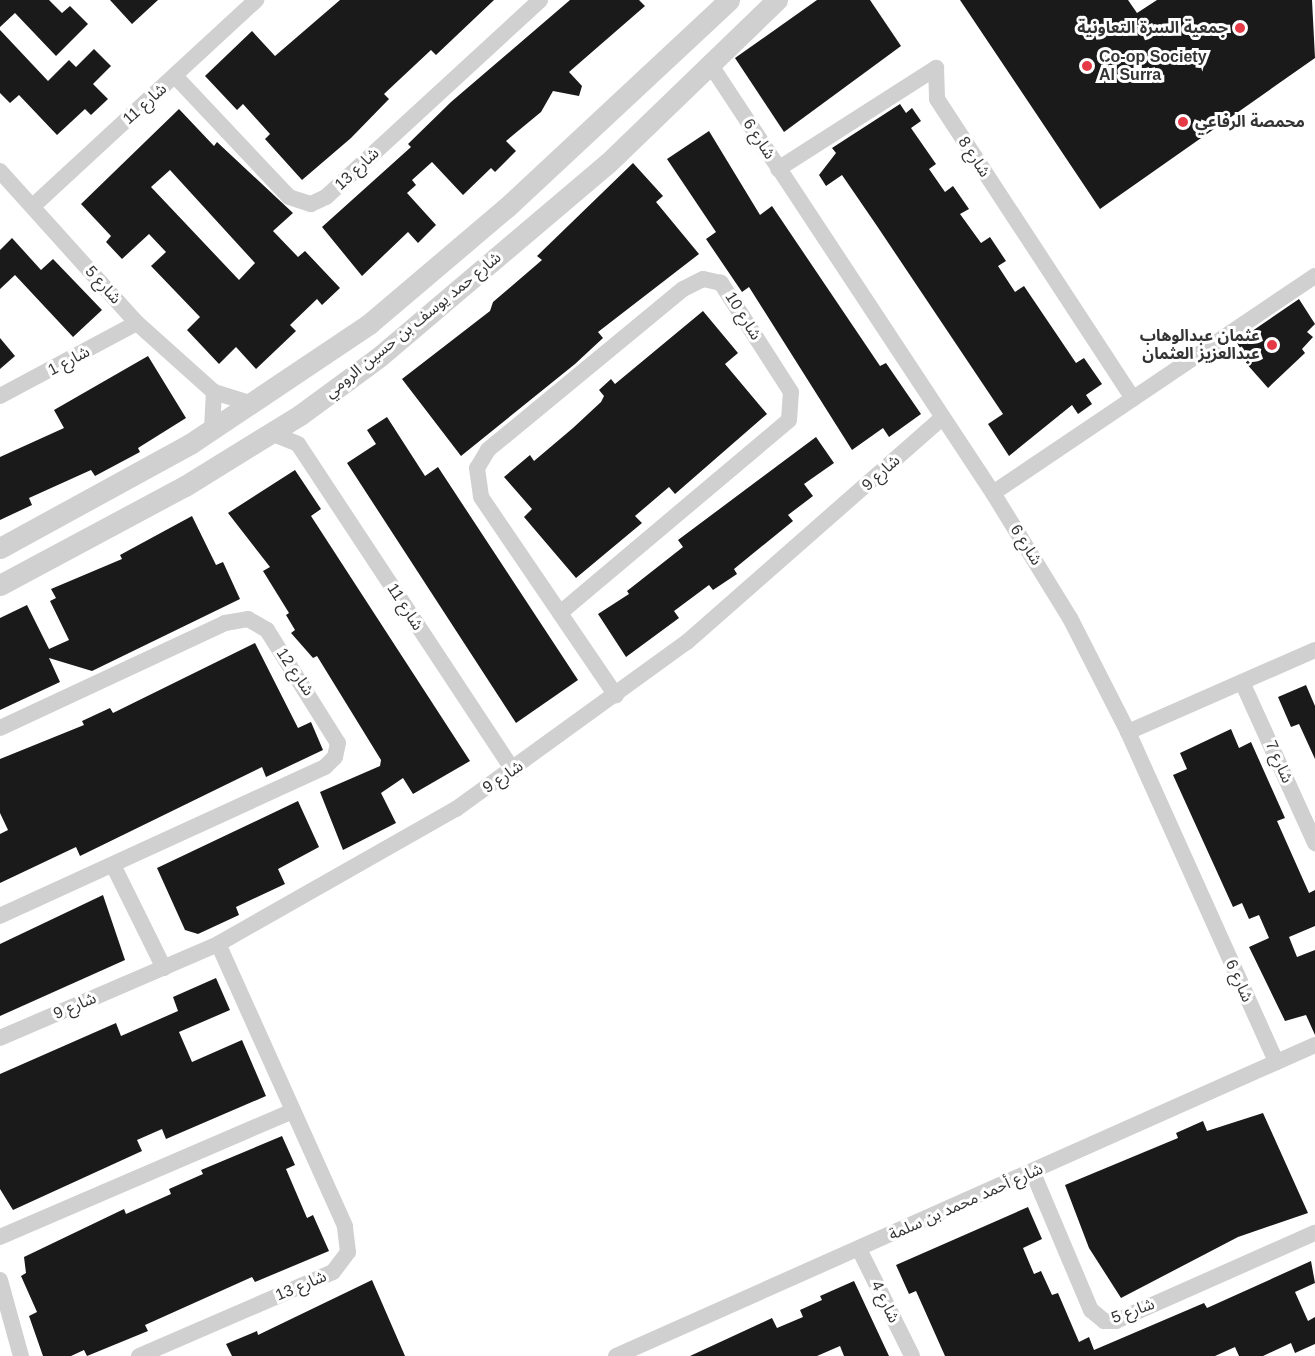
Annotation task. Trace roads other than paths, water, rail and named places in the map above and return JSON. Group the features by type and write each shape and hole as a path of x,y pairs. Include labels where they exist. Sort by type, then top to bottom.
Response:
{"street":[{"name":"شارع 11","path":"33,206 256,0"},
{"name":"شارع 13","path":"175,76 289,197 311,204 327,197 540,0"},
{"name":"شارع حمد يوسف بن حسين الرومي","path":"0,548 212,429 253,404 369,324 506,208 729,0"},
{"name":"شارع حمد يوسف بن حسين الرومي","path":"1,584 129,518 271,433 300,415 379,357 560,204 777,0"},
{"name":"شارع 6","path":"710,64 993,493 1070,618 1128,732 1276,1062"},
{"name":"شارع 8","path":"778,169 936,68 937,99 1133,398"},
{"name":"شارع 5","path":"0,171 137,323 214,392 253,404"},
{"path":"538,179 534,190 538,201 549,207 560,204"},
{"path":"506,208 524,218 522,236"},
{"path":"993,493 1315,276"},
{"name":"شارع 10","path":"560,613 789,420 791,392 721,283 703,279 682,289 479,462 478,493 616,696"},
{"name":"شارع 1","path":"0,396 137,323"},
{"path":"212,429 214,392"},
{"path":"271,433 298,444 300,415"},
{"name":"شارع 9","path":"0,1038 218,944 378,857 513,770 616,696 712,621 942,418"},
{"name":"شارع 11","path":"298,444 513,770"},
{"path":"31,532 24,551 33,561 44,562"},
{"path":"0,555 9,569 1,584"},
{"name":"شارع 12","path":"0,728 225,623 248,619 267,630 336,732 335,757 325,766 0,916"},
{"path":"1128,732 1315,650"},
{"name":"شارع 7","path":"1242,682 1315,843"},
{"path":"113,865 164,968"},
{"name":"شارع 13","path":"139,1356 333,1272 344,1262 348,1247 345,1226 218,944"},
{"name":"شارع أحمد محمد بن سلمة","path":"616,1356 1315,1046"},
{"path":"0,1237 293,1111"},
{"name":"شارع 5","path":"1033,1173 1091,1310 1104,1321 1116,1321 1315,1233"},
{"name":"شارع 4","path":"859,1249 912,1356"},
{"path":"0,1280 21,1356"}],"place":[{"name":"جمعية السرة التعاونية","path":"1240,28"},
{"name":"Co-op Society Al Surra","path":"1087,66"},
{"name":"محمصة الرفاعي","path":"1183,122"},
{"name":"عثمان عبدالوهاب عبدالعزيز العثمان","path":"1272,345"}]}
